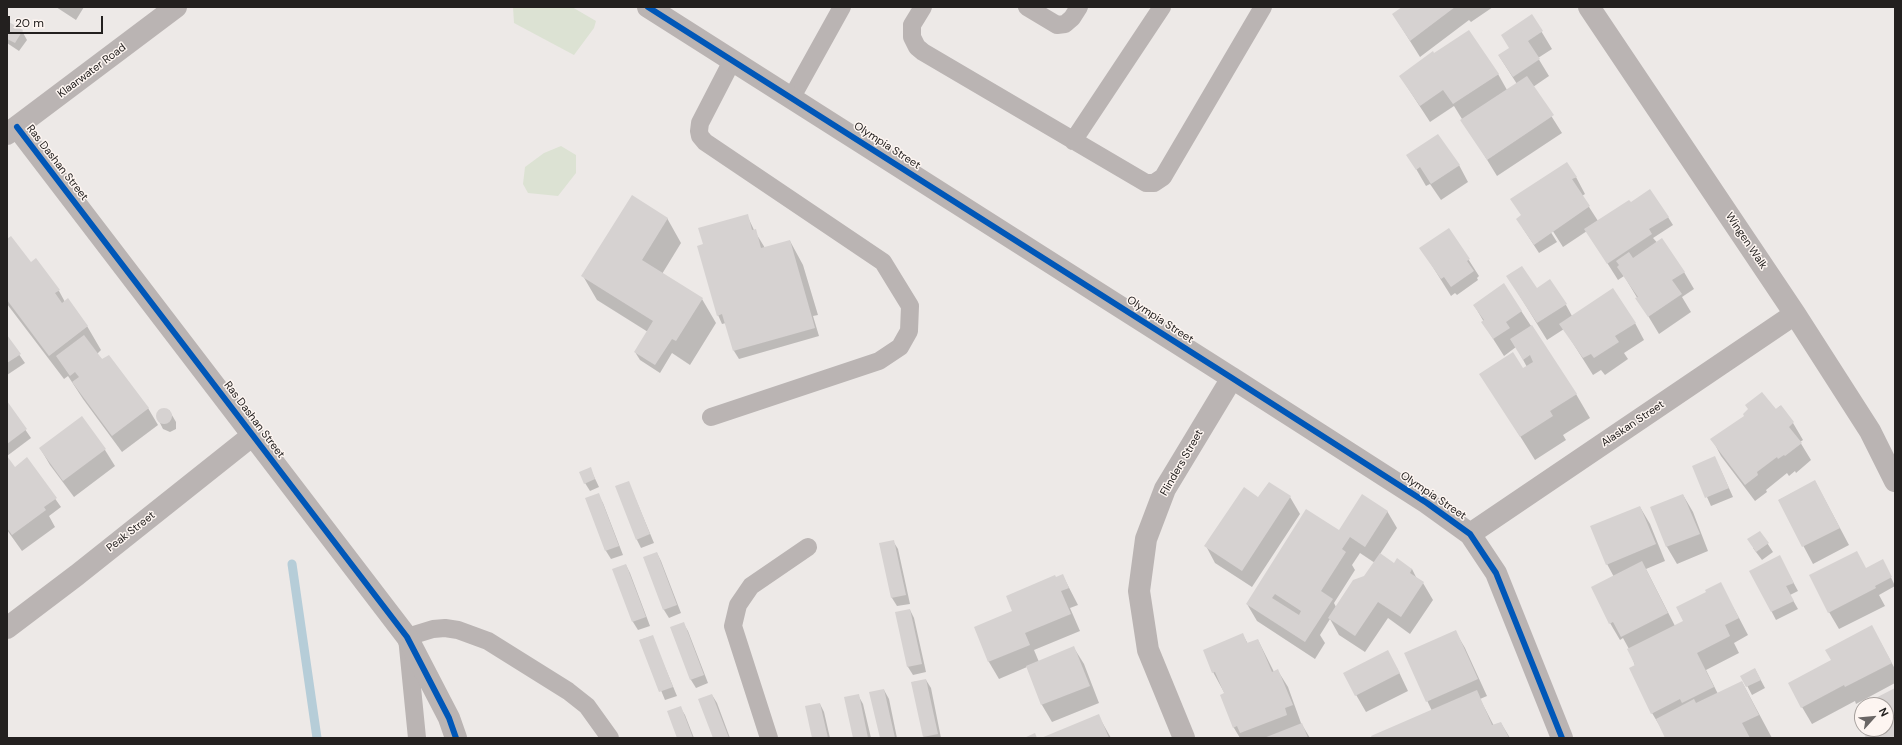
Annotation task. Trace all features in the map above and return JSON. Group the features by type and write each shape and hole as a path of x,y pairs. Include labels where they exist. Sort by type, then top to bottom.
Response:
{"street":[{"name":"Klaarwater Road","path":"12,131 176,7"},
{"name":"Olympia Street","path":"648,7 792,97 1232,378 1427,504 1470,534 1496,572 1562,738"},
{"name":"Wingen Walk","path":"1589,7 1795,314 1870,431 1895,480"},
{"name":"Ras Dashan Street","path":"12,131 253,435 407,637 449,718 456,738"},
{"name":"Alaskan Street","path":"1470,534 1795,314"},
{"name":"Flinders Street","path":"1184,738 1148,650 1139,591 1146,539 1165,489 1232,378"},
{"name":"Peak Street","path":"7,628 77,575 253,435"}],"lane":[{"path":"792,97 842,7"},
{"path":"923,7 912,25 912,38 917,47 1146,183 1158,181 1163,177 1263,7"},
{"path":"1027,7 1057,25 1065,24 1072,18 1079,7"},
{"path":"1073,141 1162,7"},
{"path":"711,417 879,361 900,347 909,331 910,306 883,262 705,142 700,136 700,123 732,60"},
{"path":"769,738 733,626 738,606 751,586 808,547"},
{"path":"417,738 407,637 433,629 445,628 458,630 488,641 568,691 587,706 610,738"}],"green space":[{"path":"513,7 572,7 596,21 594,28 574,55 514,23"},
{"path":"561,146 576,155 576,173 558,196 528,193 523,184 525,167 544,153"}],"building":[{"path":"1402,7 1455,7 1410,41 1392,14"},
{"path":"1532,14 1543,31 1528,41 1540,59 1513,77 1498,55 1509,48 1501,35"},
{"path":"7,21 23,30 15,43 7,39"},
{"path":"1469,30 1499,74 1453,104 1443,90 1420,106 1399,76 1433,51 1434,53"},
{"path":"1527,76 1554,115 1487,160 1460,120"},
{"path":"1438,134 1460,165 1431,184 1420,167 1416,170 1406,155"},
{"path":"1567,162 1577,177 1572,179 1590,206 1534,245 1516,219 1521,215 1510,199"},
{"path":"1650,189 1669,217 1649,229 1652,234 1607,264 1584,229 1629,200 1631,202"},
{"path":"632,195 668,218 642,260 703,298 676,341 672,339 655,365 634,352 653,321 581,276"},
{"path":"748,214 752,230 756,229 761,248 790,240 815,328 733,351 722,314 717,316 697,246 703,244 698,228"},
{"path":"1449,228 1470,259 1467,261 1474,271 1451,287 1444,277 1441,279 1419,248"},
{"path":"11,236 31,262 36,258 60,290 55,293 62,303 68,298 88,326 49,356 7,300 7,239"},
{"path":"1662,238 1685,272 1672,280 1682,294 1648,317 1635,298 1638,297 1617,267 1619,265 1616,261 1629,252 1633,258"},
{"path":"1522,266 1537,288 1550,279 1567,304 1537,323 1506,276"},
{"path":"1504,283 1522,311 1506,322 1510,328 1493,339 1481,322 1484,320 1473,305"},
{"path":"1613,288 1636,323 1615,336 1619,342 1594,358 1591,354 1583,358 1559,324"},
{"path":"1532,325 1577,394 1550,411 1553,416 1520,437 1479,374 1513,352 1523,368 1533,362 1530,355 1523,360 1510,339"},
{"path":"7,335 21,354 7,363"},
{"path":"84,335 102,359 109,355 149,408 112,436 72,382 79,377 75,372 70,376 56,356"},
{"path":"1762,392 1776,409 1781,405 1794,422 1789,427 1802,443 1785,456 1784,455 1778,459 1777,457 1757,472 1758,475 1745,485 1710,439 1744,416 1743,414 1748,409 1745,405"},
{"path":"7,401 27,429 7,444"},
{"path":"161,408 167,408 172,413 170,422 167,424 161,424 156,419 156,413"},
{"path":"82,416 106,449 63,481 39,448"},
{"path":"7,456 15,467 27,457 57,498 44,507 46,510 12,535 7,528"},
{"path":"1715,456 1729,488 1705,498 1692,466"},
{"path":"591,467 595,479 584,484 579,472"},
{"path":"1815,480 1840,528 1802,547 1778,500"},
{"path":"629,481 650,534 636,540 615,486"},
{"path":"1269,482 1291,496 1242,571 1204,546 1244,487 1258,497"},
{"path":"599,493 619,546 605,551 585,498"},
{"path":"1362,494 1388,511 1365,547 1350,537 1342,549 1346,552 1321,591 1333,599 1305,642 1246,604 1306,509 1339,530","holes":["1275,594 1301,611 1299,615 1272,598"]},
{"path":"1683,494 1700,534 1666,547 1650,507"},
{"path":"1640,506 1656,544 1606,565 1590,526"},
{"path":"1760,531 1769,543 1756,552 1747,539"},
{"path":"894,540 906,595 891,598 879,543"},
{"path":"1857,551 1866,568 1883,559 1892,577 1875,586 1876,588 1828,613 1809,575"},
{"path":"657,552 677,605 663,610 643,557"},
{"path":"1380,553 1394,563 1397,558 1412,569 1410,573 1424,582 1401,617 1378,602 1355,636 1328,618 1353,580 1364,576"},
{"path":"1780,555 1794,583 1786,586 1794,601 1771,612 1749,571"},
{"path":"1642,561 1668,613 1621,637 1613,622 1609,624 1591,587"},
{"path":"626,564 646,617 632,622 612,569"},
{"path":"1063,574 1069,588 1061,591 1071,614 1025,633 1030,645 988,662 974,627 1012,611 1006,596 1055,575 1056,577"},
{"path":"1721,582 1739,618 1725,625 1730,636 1697,653 1714,687 1682,703 1680,699 1651,714 1629,668 1635,665 1627,649 1683,621 1676,607 1706,592 1705,590"},
{"path":"910,609 922,664 907,667 895,612"},
{"path":"684,622 704,675 690,680 670,627"},
{"path":"1872,625 1892,663 1845,687 1844,685 1801,708 1788,683 1831,660 1825,650"},
{"path":"1456,630 1478,679 1426,702 1404,653"},
{"path":"1243,633 1247,643 1258,639 1272,672 1278,669 1293,705 1285,708 1287,715 1240,733 1237,726 1233,728 1220,695 1224,693 1215,672 1212,673 1203,650"},
{"path":"653,635 673,687 659,692 639,640"},
{"path":"1074,646 1090,686 1041,705 1026,666"},
{"path":"1388,650 1400,673 1355,696 1343,673"},
{"path":"1755,668 1761,680 1746,687 1740,676"},
{"path":"926,679 938,734 923,737 911,682"},
{"path":"1742,681 1759,715 1742,723 1750,738 1665,738 1656,719 1694,699 1696,703"},
{"path":"1895,688 1895,738 1866,737 1894,737 1894,697 1878,697"},
{"path":"884,689 895,738 880,738 869,692"},
{"path":"1477,690 1492,725 1501,722 1509,738 1372,738 1371,736"},
{"path":"712,694 729,738 713,738 698,699"},
{"path":"859,694 868,738 853,738 844,697"},
{"path":"820,703 828,738 812,738 805,706"},
{"path":"681,706 693,738 677,738 667,711"},
{"path":"1099,714 1109,738 1041,738"},
{"path":"1302,723 1308,738 1264,738"},
{"path":"1035,733 1037,738 1024,738"}],"waterway":[{"path":"292,564 317,738"}],"cycle path":[{"path":"648,7 1427,503 1470,534 1496,573 1562,738"},
{"path":"17,127 407,637 449,718 456,738"}]}
